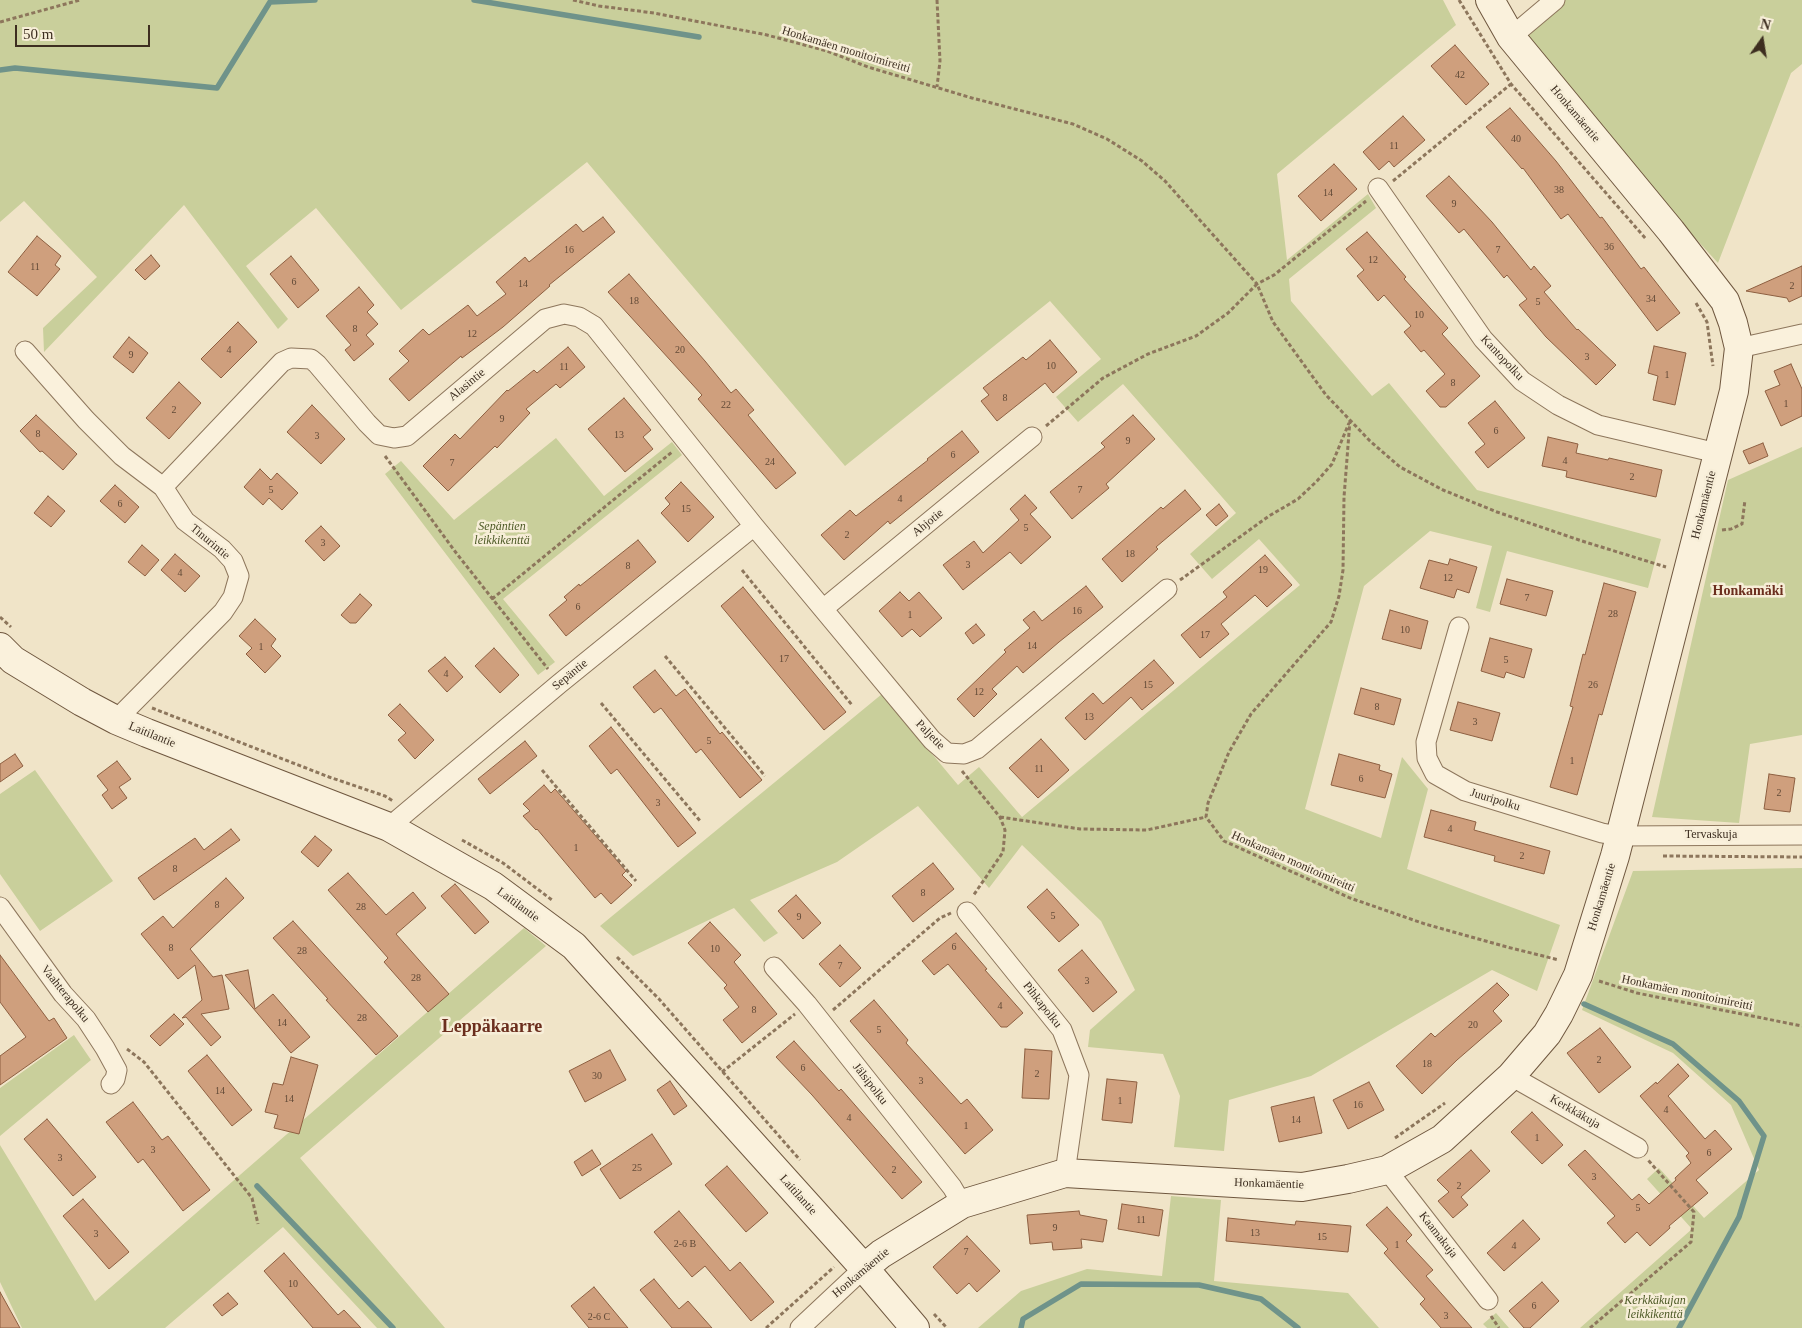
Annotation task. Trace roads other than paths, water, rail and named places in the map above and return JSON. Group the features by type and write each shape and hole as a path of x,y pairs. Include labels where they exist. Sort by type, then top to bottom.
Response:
{"street":[{"name":"Honkamäentie","path":"800,1328 857,1260 881,1254 962,1204 1065,1173 1302,1187 1387,1170 1442,1139 1512,1076 1548,1034 1578,974 1615,856 1734,391 1739,348 1725,301 1671,231 1511,37 1490,0"},
{"path":"1511,37 1555,0"},
{"name":"Kantopolku","path":"1378,188 1483,339 1522,381 1558,405 1598,424 1717,453"},
{"name":"Alasintie","path":"163,487 282,362 292,358 311,359 367,424 379,435 394,438 407,436 545,319 564,314 579,317 594,326 754,526"},
{"path":"1739,348 1802,334"},
{"name":"Tinurintie","path":"24,351 86,420 122,456 163,487 185,521 222,549 233,561 239,576 233,597 223,612 116,720"},
{"name":"Ahjotie","path":"823,609 1032,437"},
{"name":"Paljetie","path":"754,526 932,740 948,753 964,754 977,749 1167,589"},
{"name":"Sepäntie","path":"389,827 559,684 754,526"},
{"name":"Juuripolku","path":"1459,628 1426,742 1427,758 1435,774 1464,791 1602,833 1619,836"},
{"name":"Laitilantie","path":"0,647 13,660 82,702 116,720 389,827 493,886 574,946 857,1260 915,1328"},
{"name":"Tervaskuja","path":"1619,836 1802,834"},
{"name":"Vaahterapolku","path":"0,907 63,994 86,1019 105,1048 117,1070 115,1079 111,1084"},
{"name":"Pihkapolku","path":"967,912 1062,1030 1079,1076 1065,1173"},
{"name":"Jälsipolku","path":"774,967 807,1004 952,1187 962,1204"},
{"name":"Kerkkäkuja","path":"1512,1076 1638,1148"},
{"name":"Kaamakuja","path":"1387,1170 1488,1300"}],"waterway":[{"path":"0,70 15,68 217,88 270,2 315,0"},
{"path":"474,0 699,37"},
{"path":"1584,1004 1673,1044 1739,1101 1764,1136 1739,1217 1679,1328"},
{"path":"257,1186 393,1328"},
{"path":"1021,1328 1023,1319 1081,1284 1199,1285 1261,1299 1298,1328"}],"district":[{"name":"Honkamäki","path":"1748,591"},
{"name":"Leppäkaarre","path":"492,1027"}],"park label":[{"name":"Sepäntien leikkikenttä","path":"502,534"},
{"name":"Kerkkäkujan leikkikenttä","path":"1655,1308"}]}
